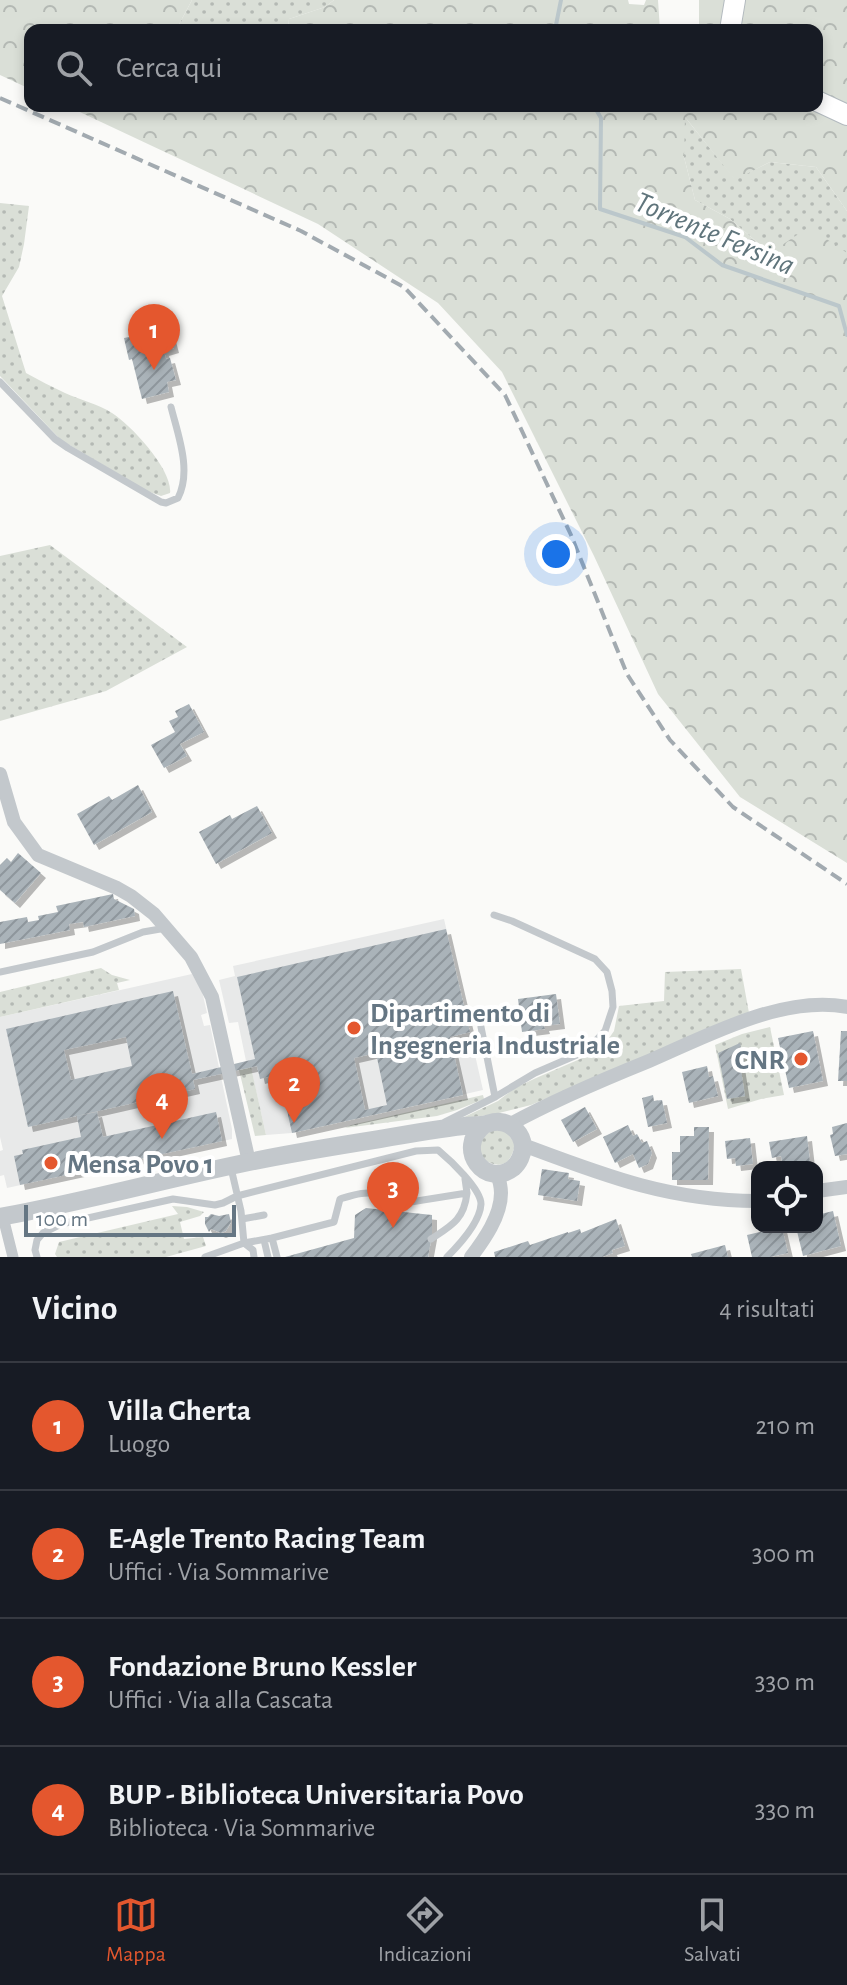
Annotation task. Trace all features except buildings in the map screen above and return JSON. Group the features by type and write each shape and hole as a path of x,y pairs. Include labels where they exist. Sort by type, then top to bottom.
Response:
{"main road":[{"path":"731,24 735,0"},
{"path":"823,104 847,115"}],"street":[{"path":"0,774 14,822 38,855 117,888 154,914 191,957 212,997 240,1164"},
{"path":"509,1125 582,1089 733,1025 807,1006 828,1004 847,1007"},
{"path":"13,1257 1,1212 240,1164 425,1132 493,1122 509,1125 521,1137 523,1145 522,1154 513,1168 506,1172 489,1172 475,1162 473,1137 484,1125"},
{"path":"445,1130 472,1154"},
{"path":"523,1145 618,1180 663,1192 721,1201 751,1201"},
{"path":"471,1257 499,1208 501,1193 497,1173"},
{"path":"823,1190 847,1187"}],"lane":[{"path":"0,382 55,439 166,503 178,498 184,475 171,407"},
{"path":"425,1132 535,1073 586,1051 605,1031 613,1007 607,972 595,959 494,915"},
{"path":"0,972 93,952 143,932 168,928"},
{"path":"481,1027 495,1097"},
{"path":"37,1257 37,1240 43,1233 61,1224 173,1199 215,1205 237,1196 283,1188 416,1151 438,1150 479,1194 481,1202 465,1239 447,1257"},
{"path":"240,1164 237,1196 244,1243 253,1250 254,1257"},
{"path":"431,1239 454,1225 462,1213 467,1193 465,1178"},
{"path":"205,1257 244,1243 334,1222 340,1199 365,1192 398,1204 467,1193"},
{"path":"242,1219 264,1215"},
{"path":"268,1239 268,1257"},
{"path":"268,1239 277,1257"}],"shaded area":[{"name":"Dipartimento di Ingegneria Industriale","path":"444,919 483,1090 292,1133 266,1135 238,1022 229,1023 219,980 235,976 233,966"},
{"path":"192,974 202,991 207,1013 201,1015 204,1026 210,1025 232,1139 7,1188 4,1175 0,1176 0,1151 3,1150 0,1137 0,1017"}],"green space":[{"path":"0,0 192,0 179,24 24,24 24,86 0,75"},
{"path":"192,0 334,0 325,7 289,19 289,24 179,24"},
{"path":"334,0 628,0 629,4 644,5 646,0 658,0 660,24 289,24 289,19 325,7"},
{"path":"699,0 847,0 847,211 816,167 770,162 735,180 685,117 684,157 695,200 730,219 770,253 809,227 847,253 847,863 740,797 658,694 594,556 502,372 438,303 318,224 80,112 823,112 823,24 699,24"},
{"path":"684,116 735,179 770,162 816,167 847,211 847,253 770,253 730,219 695,200 684,157"},
{"path":"0,203 29,206 19,267 2,296 26,373 120,419 158,461 165,472 170,493 161,496 147,491 61,440 0,376"},
{"path":"50,545 187,647 106,691 0,721 0,556"},
{"path":"101,968 130,980 117,983 119,990 0,1017 0,992"},
{"path":"741,969 749,1013 531,1105 460,1119 498,1101 515,1088 594,1053 614,1031 619,1006 664,1001 665,972"},
{"path":"770,1027 784,1095 728,1109 715,1045"},
{"path":"251,1067 266,1135 255,1136 239,1070"},
{"path":"483,1095 484,1099 437,1116 345,1128 351,1125"},
{"path":"487,1130 505,1130 515,1144 511,1157 503,1164 493,1164 481,1158 479,1140"},
{"path":"172,1206 204,1212 180,1222 184,1239 203,1237 206,1246 166,1257 57,1257 55,1254 59,1242 178,1214"}],"waterway":[{"name":"Torrente Fersina","path":"556,24 561,0"},
{"name":"Torrente Fersina","path":"598,112 601,118 600,209 685,237 722,265 839,306 847,335"}],"railway":[{"path":"0,98 24,109"},
{"path":"32,112 301,231 404,287 505,395 571,535 627,674 670,740 733,807 847,884"}],"place":[{"name":"Villa Gherta","path":"154,370"},
{"name":"Dipartimento di Ingegneria Industriale","path":"354,1028"},
{"name":"CNR","path":"801,1059"},
{"name":"E-Agle Trento Racing Team","path":"294,1123"},
{"name":"BUP - Biblioteca Universitaria Povo","path":"162,1139"},
{"name":"Mensa Povo 1","path":"51,1163"},
{"name":"Fondazione Bruno Kessler","path":"393,1228"}]}
